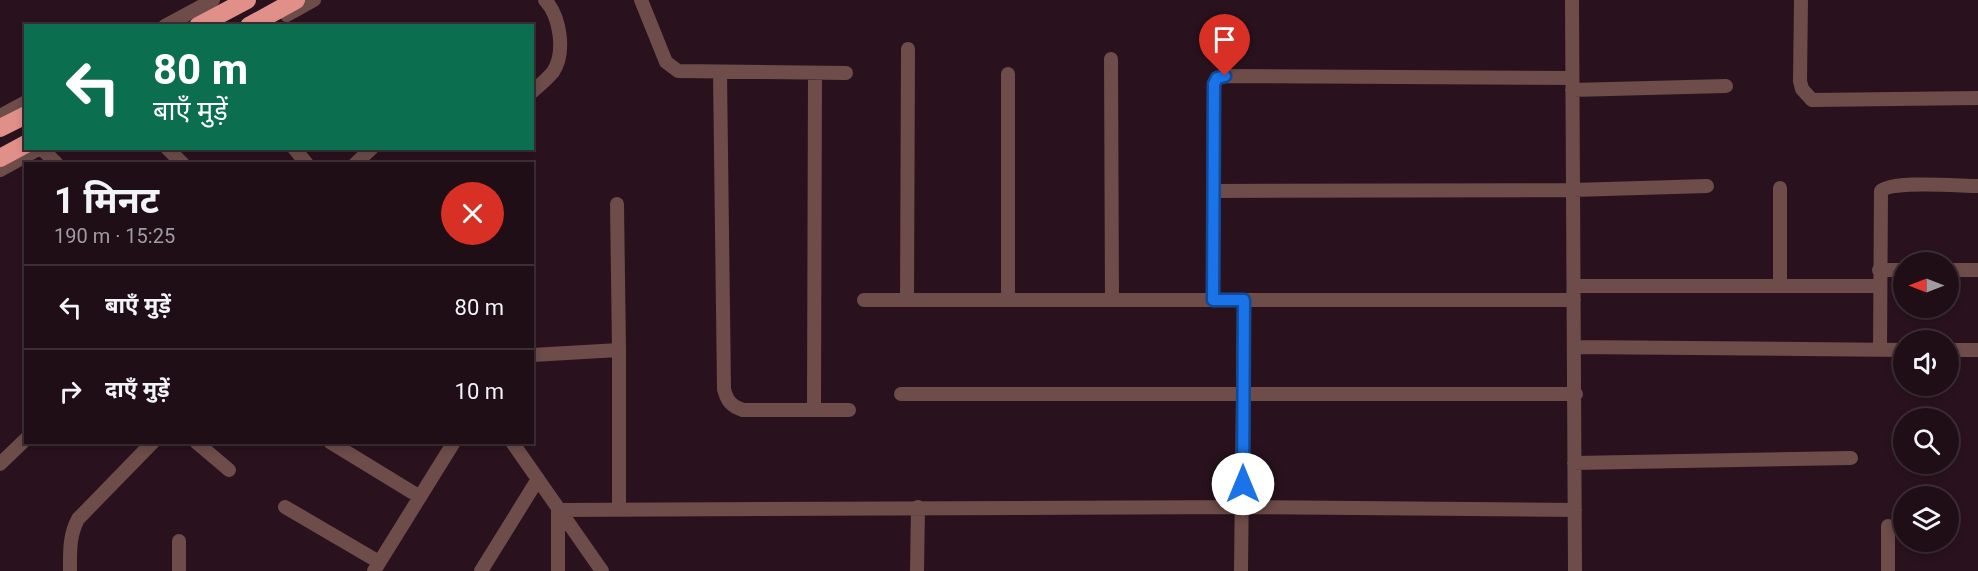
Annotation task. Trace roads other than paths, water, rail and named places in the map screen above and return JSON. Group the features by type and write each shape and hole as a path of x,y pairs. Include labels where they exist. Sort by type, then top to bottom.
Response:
{"highway":[{"path":"202,24 247,0"},
{"path":"253,24 296,0"},
{"path":"0,158 24,145"}],"street":[{"path":"169,24 213,0"},
{"path":"271,24 314,0"},
{"path":"534,91 552,74 557,61 558,18 545,0"},
{"path":"641,0 663,56 671,68 686,73 846,73"},
{"path":"1572,0 1576,394 1575,571"},
{"path":"1801,0 1800,81 1802,89 1812,100 1978,98"},
{"path":"907,300 908,50"},
{"path":"1111,59 1112,300"},
{"path":"720,73 724,389 727,400 734,407 743,410 849,410"},
{"path":"814,410 815,73"},
{"path":"1008,74 1008,300"},
{"path":"1213,300 1214,84 1220,76 1725,86"},
{"path":"12,121 24,105"},
{"path":"0,170 37,150"},
{"path":"43,150 55,162"},
{"path":"169,150 181,162"},
{"path":"296,150 305,162"},
{"path":"357,162 370,150"},
{"path":"1213,191 1573,190 1707,186"},
{"path":"1880,350 1879,196 1884,188 1978,186"},
{"path":"1780,188 1780,286"},
{"path":"616,204 619,509"},
{"path":"1880,270 1893,270"},
{"path":"1959,270 1978,270"},
{"path":"864,300 1244,300 1780,286 1880,286"},
{"path":"1241,571 1244,300"},
{"path":"1574,347 1893,350"},
{"path":"534,355 619,350"},
{"path":"1959,350 1978,350"},
{"path":"902,394 1576,394"},
{"path":"0,464 24,441"},
{"path":"70,571 72,530 78,519 151,444"},
{"path":"198,444 230,470"},
{"path":"333,444 420,497"},
{"path":"285,507 377,567 453,444"},
{"path":"513,444 602,571"},
{"path":"1575,463 1851,458"},
{"path":"481,571 538,479"},
{"path":"917,571 918,507"},
{"path":"558,510 918,507 1575,510"},
{"path":"558,510 558,571"},
{"path":"1888,526 1888,571"},
{"path":"179,541 179,571"}]}
